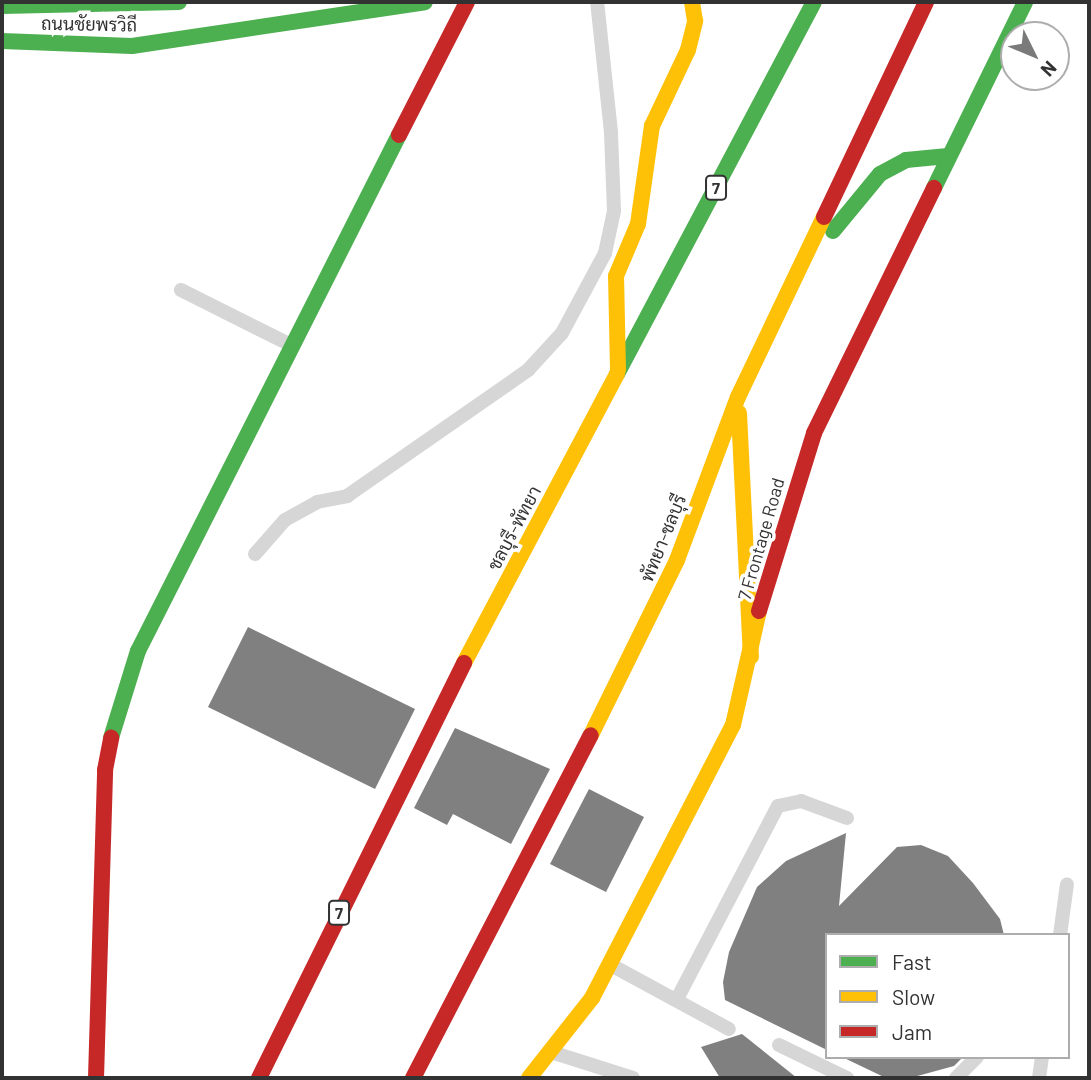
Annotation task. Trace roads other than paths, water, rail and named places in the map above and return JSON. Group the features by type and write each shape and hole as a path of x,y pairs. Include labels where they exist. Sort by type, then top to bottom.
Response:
{"main road":[{"name":"ถนนชัยพรวิถี","path":"2,6 179,2"},
{"name":"ถนนชัยพรวิถี","path":"2,41 132,46 425,2"},
{"path":"96,1078 105,770 117,710 138,650 467,2"},
{"path":"618,375 616,276 638,224 652,126 688,50 695,21 692,2"},
{"name":"ชลบุรี-พัทยา","path":"259,1078 419,749 814,2"},
{"name":"พัทยา-ชลบุรี","path":"413,1078 556,807 677,560 738,397 926,2"},
{"name":"7 Frontage Road","path":"529,1078 592,998 733,725 771,562 814,433 1025,2"},
{"path":"797,275 880,174 906,160 948,156"},
{"path":"738,397 751,657"}],"lane":[{"path":"255,554 285,520 317,502 347,496 528,370 562,333 605,253 614,211 611,132 597,2"},
{"path":"181,290 291,345"},
{"path":"677,999 778,807 801,801 847,818"},
{"path":"1060,933 1067,884"},
{"path":"610,964 729,1029"},
{"path":"779,1045 847,1078"},
{"path":"550,1051 633,1078"},
{"path":"956,1078 975,1059"},
{"path":"1040,1078 1042,1059"}]}
